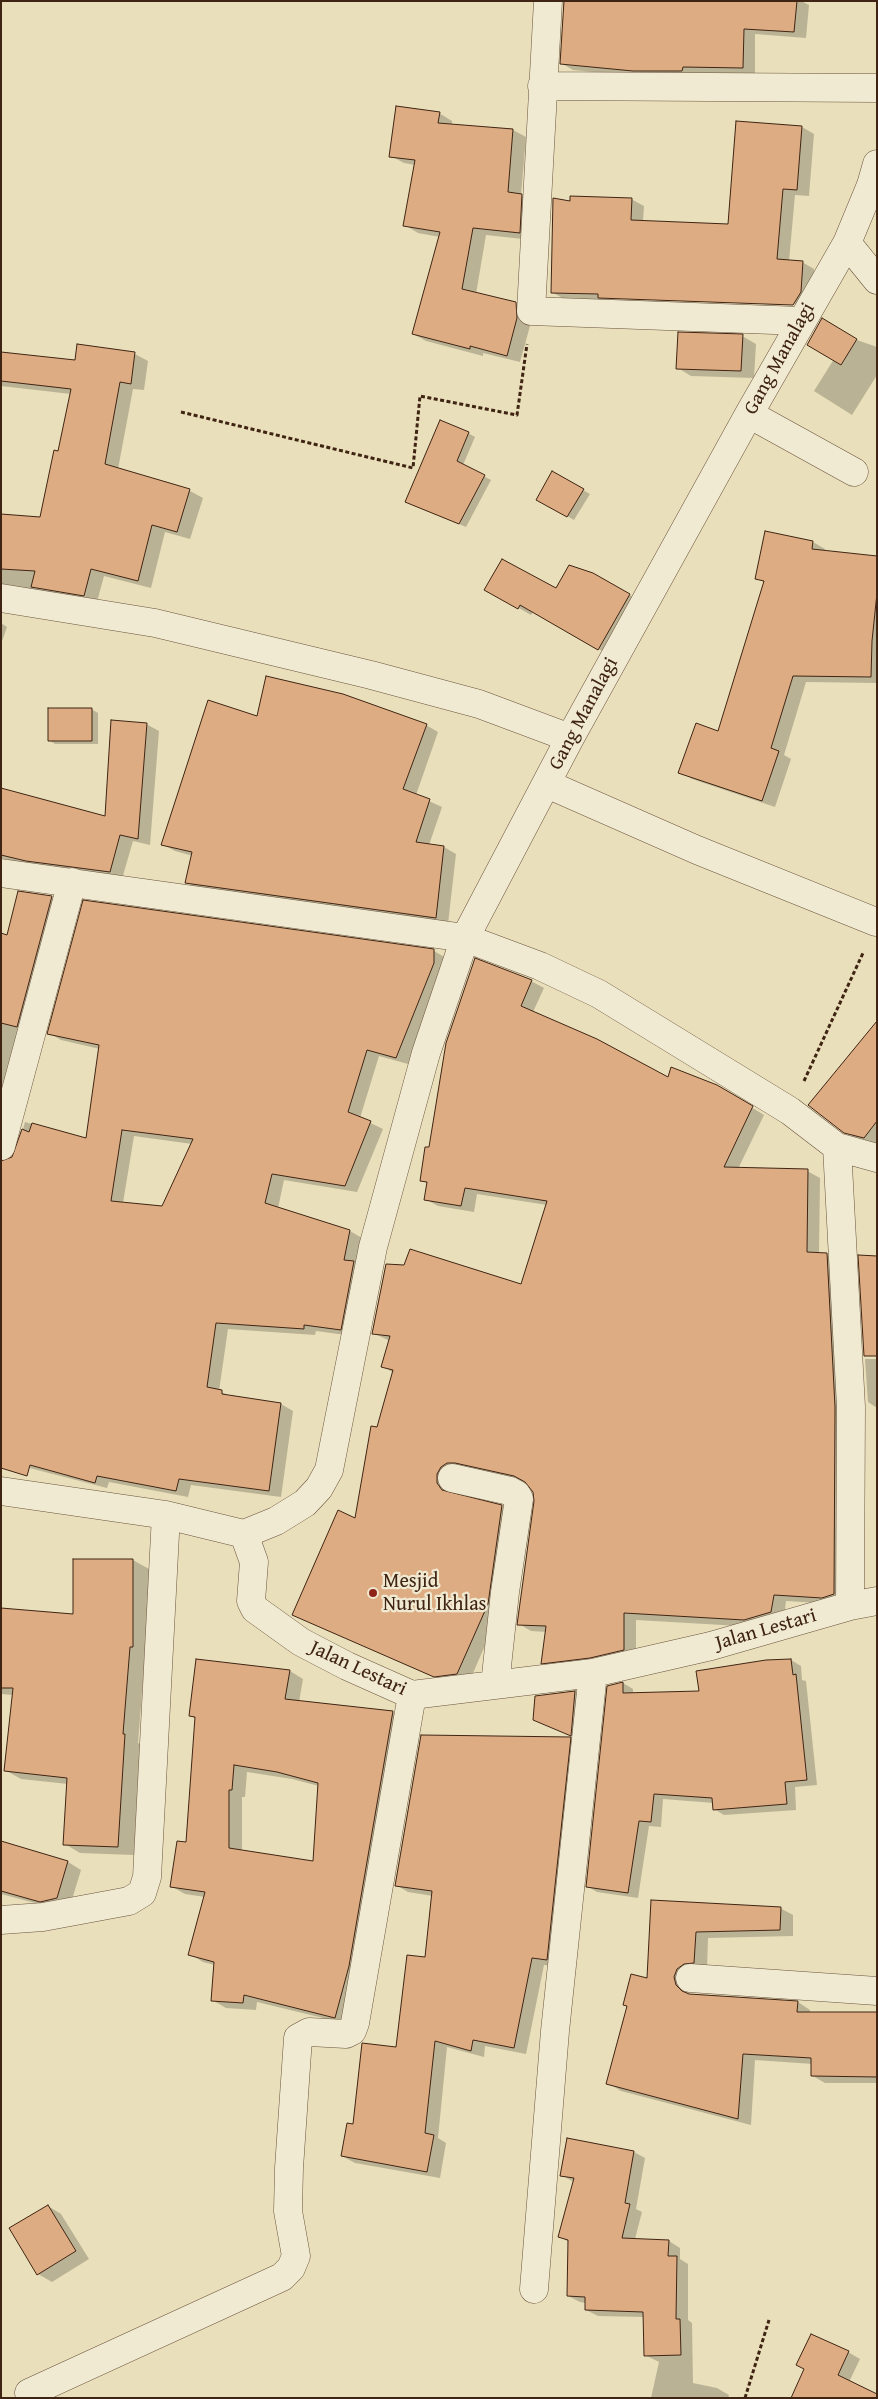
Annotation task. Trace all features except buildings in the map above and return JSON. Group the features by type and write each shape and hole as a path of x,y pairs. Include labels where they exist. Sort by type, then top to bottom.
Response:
{"street":[{"path":"548,1 531,311 801,321"},
{"path":"542,86 877,88"},
{"name":"Gang Manalagi","path":"244,1534 276,1520 305,1503 319,1488 330,1470 373,1247 426,1054 465,938 570,738 801,321 847,243 877,164"},
{"path":"847,243 877,280"},
{"path":"749,414 854,472"},
{"path":"1,598 155,623 352,670 479,704 570,738"},
{"path":"546,784 697,850 876,922"},
{"path":"1,873 465,938 540,966 600,994 790,1111 837,1147 877,1158"},
{"path":"1,1146 72,882"},
{"path":"837,1147 851,1407 850,1606"},
{"path":"452,1478 518,1494 519,1499 495,1685"},
{"path":"1,1491 166,1516 244,1534"},
{"path":"1,1920 43,1917 129,1901 142,1893 147,1877 166,1516"},
{"name":"Jalan Lestari","path":"244,1534 254,1562 251,1601 255,1609 301,1642 346,1666 412,1695 593,1673 710,1646 850,1606 877,1601"},
{"path":"534,2289 555,2031 593,1673"},
{"path":"29,2393 282,2277 291,2268 296,2256 288,2211 289,2168 298,2038 302,2034 309,2032 346,2034 352,2031 355,2023 412,1695"},
{"path":"690,1978 877,1991"}],"path":[{"path":"181,412 413,468 420,396 518,415 531,311"},
{"path":"790,1111 876,922"},
{"path":"745,2398 768,2320"}],"place":[{"name":"Mesjid Nurul Ikhlas","path":"373,1593"}]}
